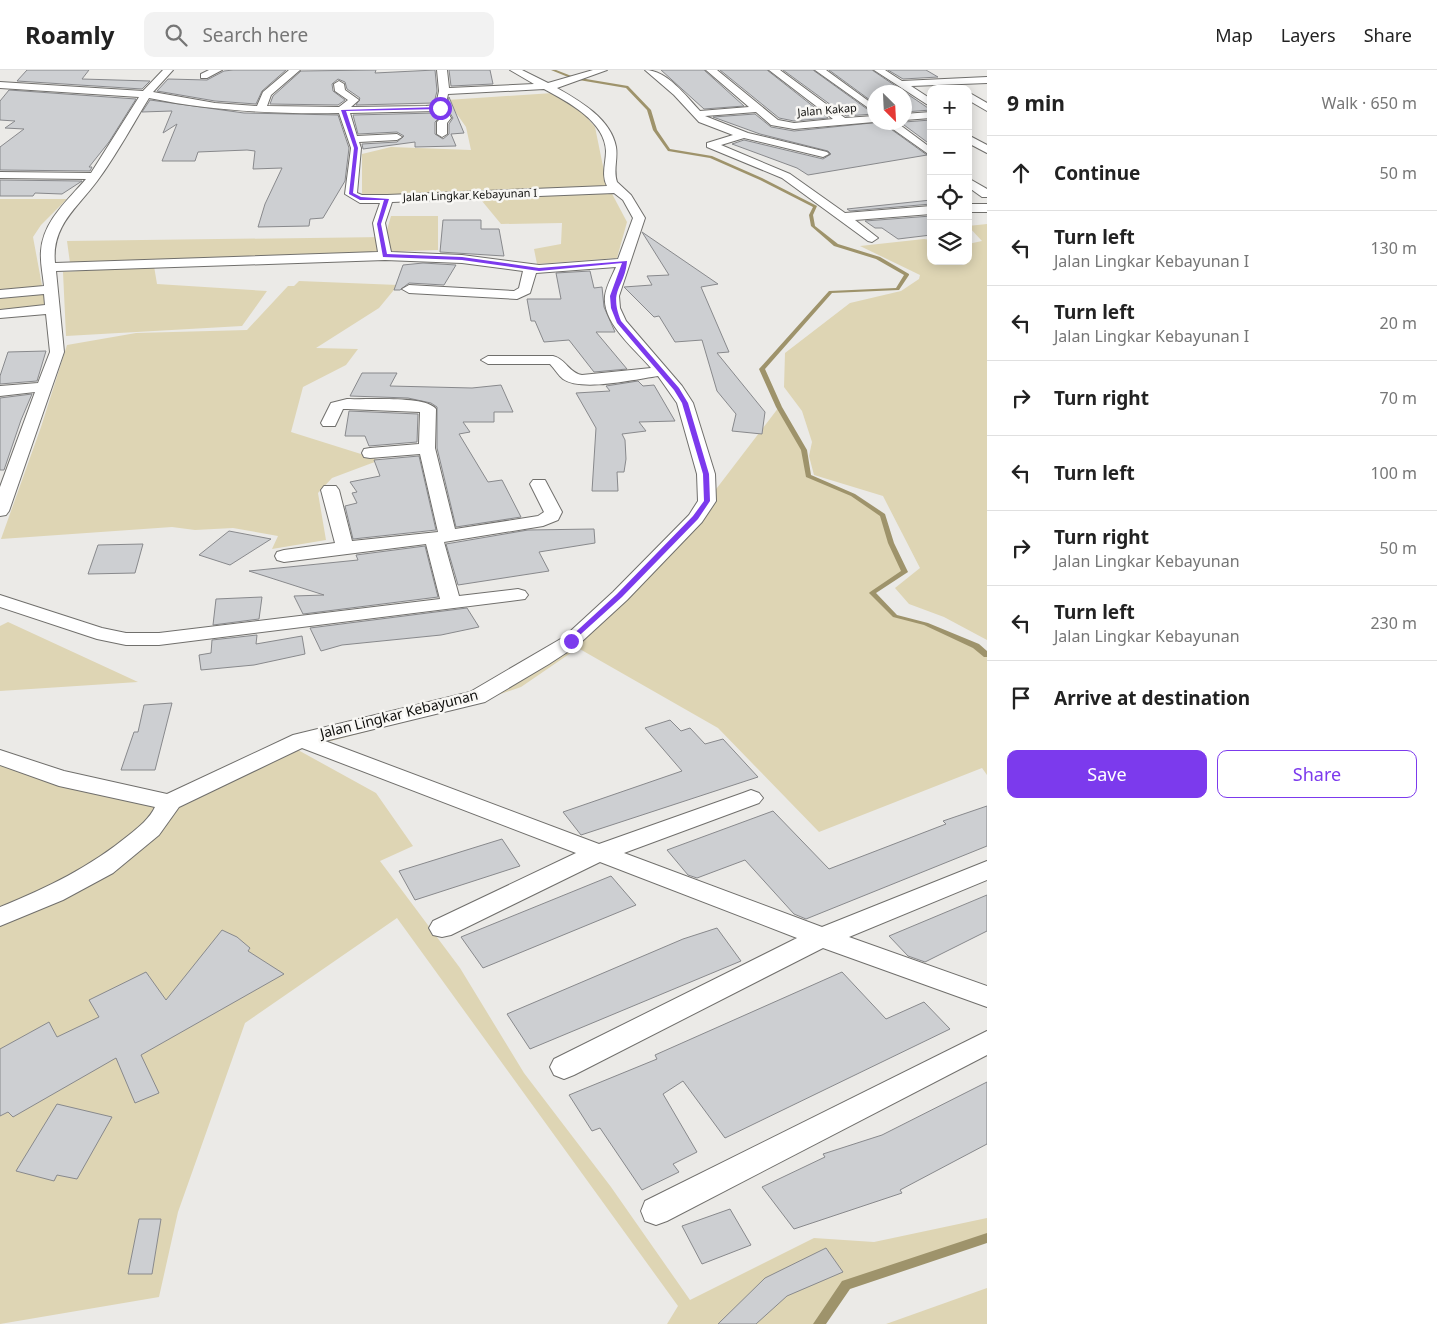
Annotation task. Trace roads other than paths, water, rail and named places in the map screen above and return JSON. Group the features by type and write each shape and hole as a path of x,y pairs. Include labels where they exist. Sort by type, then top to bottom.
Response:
{"street":[{"path":"0,511 57,352 47,250 56,224 60,216 95,176 146,94 168,70"},
{"path":"204,76 217,70"},
{"path":"261,109 267,94 295,70"},
{"name":"Jalan Lingkar Kebayunan","path":"169,802 301,740 477,697 571,641 634,582 696,518 707,501 706,474 685,403 677,389 619,322 613,308 612,296 639,218 633,205 611,183 609,170 612,159 610,144 597,122 580,107 516,70"},
{"path":"444,91 548,87 602,70"},
{"path":"650,70 678,93 703,120 744,135 822,154"},
{"name":"Jalan Kakap","path":"711,70 775,123 786,126 867,120"},
{"path":"774,70 843,122"},
{"path":"820,70 867,104"},
{"path":"879,70 927,101"},
{"path":"937,70 954,83"},
{"path":"442,134 442,122 446,118 440,108 445,76"},
{"path":"501,78 527,77"},
{"path":"900,84 987,80"},
{"path":"339,84 340,91 354,100 343,110"},
{"path":"0,85 146,94 168,100 261,109 440,108"},
{"path":"972,98 987,108"},
{"path":"972,110 987,108"},
{"path":"698,114 758,109"},
{"name":"Jalan Lingkar Kebayunan I","path":"343,110 356,148 351,194 360,199 617,189"},
{"path":"912,116 927,115"},
{"path":"899,130 927,151"},
{"path":"744,135 710,145 786,176 872,238"},
{"path":"353,139 397,137"},
{"path":"972,141 987,150"},
{"path":"0,175 95,176"},
{"path":"972,184 986,194"},
{"path":"385,256 379,224 387,199"},
{"path":"972,208 987,208"},
{"path":"843,217 927,210"},
{"path":"50,266 385,256 462,259 530,268 625,262"},
{"path":"409,289 501,296 523,293 530,268"},
{"path":"0,294 52,289"},
{"path":"500,310 501,296"},
{"path":"0,314 52,309"},
{"path":"488,360 553,360 560,364 569,376 575,378 612,377 661,371"},
{"path":"0,390 44,387"},
{"path":"329,423 337,406 340,404 423,406 430,413 427,448 451,604"},
{"path":"370,453 427,448"},
{"path":"284,556 530,524 552,516 553,512 540,484"},
{"path":"330,490 345,547"},
{"path":"0,601 97,633 126,639 159,639 518,595"},
{"path":"301,740 822,937 987,997"},
{"path":"0,757 59,778 169,802 158,823 119,857 77,885 0,917"},
{"path":"442,928 598,853 751,798"},
{"path":"564,1067 822,937 987,870"},
{"path":"656,1211 987,1042"}],"waterway":[{"path":"553,70 573,78 627,87 649,110 655,130 669,150 711,157 761,179 815,207 811,215 813,226 836,245 878,258 907,275 897,289 831,292 762,369 779,407 804,450 808,476 853,495 883,515 891,543 905,572 872,593 895,616 926,624 976,646 987,655"},
{"path":"819,1324 846,1285 987,1238"}]}
